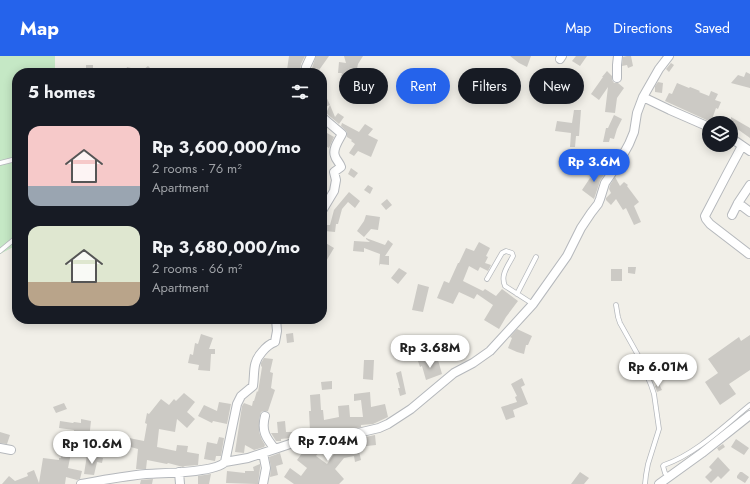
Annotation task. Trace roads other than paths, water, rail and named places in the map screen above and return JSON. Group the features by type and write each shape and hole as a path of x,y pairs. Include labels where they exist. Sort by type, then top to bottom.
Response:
{"street":[{"path":"306,68 311,56"},
{"path":"617,78 618,56"},
{"path":"81,484 145,474 210,468 223,465 225,462 248,458 296,443 323,440 379,428 411,410 454,373 486,355 533,304 564,261 581,228 600,199 606,183 632,137 637,113 643,96 659,69 669,56"},
{"path":"643,96 702,124"},
{"path":"327,121 342,134 334,148 335,157 341,167 334,172 336,180 334,191 327,203"},
{"path":"738,143 750,151"},
{"path":"742,146 705,216 710,224 749,254"},
{"path":"732,215 750,185"},
{"path":"738,203 750,212"},
{"path":"225,462 237,404 241,396 253,386 256,358 268,345 275,342 276,324"},
{"path":"265,416 263,431 275,449"},
{"path":"659,484 750,416"},
{"path":"0,448 11,450"},
{"path":"263,453 266,468 263,484"},
{"path":"179,472 180,484"}],"lane":[{"path":"0,163 12,160"},
{"path":"0,250 12,241"},
{"path":"487,279 502,253 506,251 512,253 513,256 503,275 502,281 505,286 533,304"},
{"path":"517,294 536,257"},
{"path":"616,305 620,323 639,357 654,394 659,432 648,464 645,484"},
{"path":"669,477 663,470 664,465 678,459 692,450 750,405"}]}
